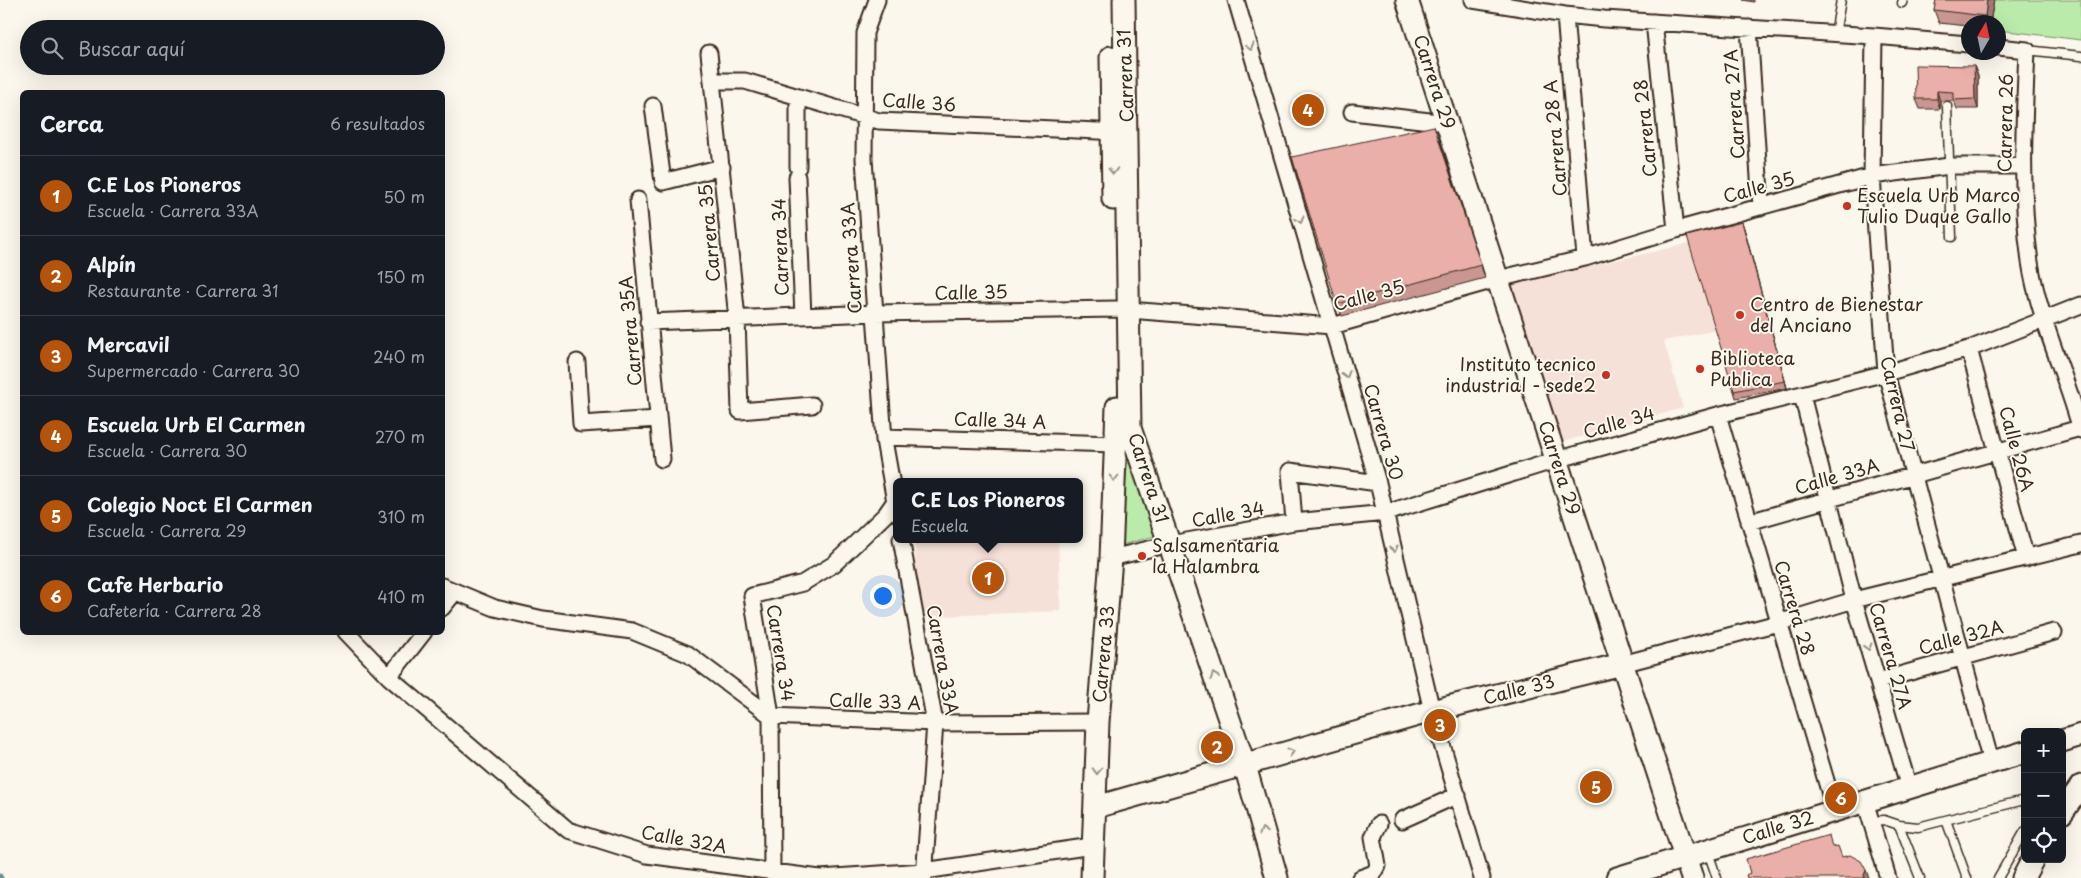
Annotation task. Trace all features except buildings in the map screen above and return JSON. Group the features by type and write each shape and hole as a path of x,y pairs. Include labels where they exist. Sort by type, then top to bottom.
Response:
{"street":[{"name":"Carrera 33A","path":"877,0 865,33 864,160 884,437 893,490"},
{"name":"Carrera 31","path":"1111,0 1120,132"},
{"name":"Carrera 31","path":"1124,0 1120,132 1122,310 1130,428 1245,766 1277,878"},
{"name":"Carrera 30","path":"1236,0 1296,188 1332,326 1386,513 1432,711 1482,878"},
{"name":"Carrera 29","path":"1407,0 1692,878"},
{"path":"1473,0 1564,15 1961,43"},
{"name":"Carrera 28 A","path":"1564,15 1585,258"},
{"name":"Carrera 28","path":"1654,22 1676,230"},
{"name":"Carrera 27A","path":"1749,28 1761,207"},
{"name":"Carrera 27","path":"1874,36 1872,176 1886,373 1991,762"},
{"path":"2006,48 2027,50"},
{"name":"Carrera 26","path":"2027,50 2022,166 2030,263 2044,319 2081,429"},
{"name":"Carrera 35","path":"709,53 737,318 740,411 812,405"},
{"name":"Calle 36","path":"713,81 744,81 879,121 1120,132"},
{"name":"Carrera 34","path":"798,97 797,172 803,316"},
{"path":"653,106 663,182 722,167"},
{"path":"1352,112 1447,123"},
{"name":"Calle 35","path":"648,322 875,313 1122,310 1332,326 1498,279 1585,258 1676,230 1872,176 1950,166 2022,166"},
{"name":"Carrera 35A","path":"638,200 662,459"},
{"name":"Calle 34","path":"1111,558 1170,544 1294,522 1386,513 1556,460 1718,415 1886,373 1969,349 2081,305"},
{"name":"Carrera 31","path":"1116,436 1122,310"},
{"name":"Calle 26A","path":"1969,349 2026,558"},
{"path":"576,362 581,424 658,418"},
{"name":"Carrera 27A","path":"1802,395 1836,534 1909,788"},
{"name":"Carrera 28","path":"1718,415 1835,811"},
{"name":"Calle 33A","path":"1749,522 1914,474 1996,446 2081,429"},
{"name":"Calle 34 A","path":"884,437 1116,436"},
{"name":"Carrera 33","path":"1092,878 1098,722 1111,558 1116,436"},
{"path":"1294,522 1290,471 1378,483"},
{"name":"Carrera 34","path":"772,872 771,716 752,596 803,583 834,564 893,509"},
{"name":"Carrera 33A","path":"903,543 935,723 924,874"},
{"name":"Calle 33","path":"1096,806 1245,766 1432,711 1778,623 1854,600 2081,544"},
{"path":"449,589 496,608 543,619 632,631 688,654 771,716"},
{"name":"Calle 32A","path":"1878,681 2054,632"},
{"name":"Calle 32A","path":"349,635 389,677 568,830 647,855 820,878 924,874 1092,846"},
{"path":"389,677 422,635"},
{"name":"Calle 33 A","path":"771,716 935,723 1098,722"},
{"path":"2066,740 2081,735"},
{"name":"Calle 32","path":"1617,878 1835,811 1868,811 1909,788 2021,753"},
{"path":"2066,807 2081,786"},
{"path":"1402,820 1458,795"},
{"path":"1868,811 1888,878"},
{"path":"1360,878 1374,873 1378,866 1373,837 1379,824"},
{"path":"2023,878 2031,863"}],"lane":[{"path":"1835,34 1841,0"},
{"path":"2027,50 2081,56"},
{"path":"1947,106 1952,237"},
{"path":"1868,811 1884,820 1899,825 1918,827 2021,801"},
{"path":"1946,820 1967,878"},
{"path":"1899,825 1920,878"},
{"path":"1998,878 2021,839"},
{"path":"1708,850 1717,878"}],"shaded area":[{"name":"Instituto tecnico industrial - sede2","path":"1690,243 1717,330 1664,341 1683,408 1562,442 1507,286"},
{"path":"1058,543 1061,611 918,617 915,544"}],"green space":[{"path":"1994,0 2081,0 2081,40 2006,31 2006,15 1991,15"},
{"path":"1128,452 1159,535 1121,545"}],"place":[{"name":"Escuela Urb El Carmen","path":"1308,110"},
{"name":"Escuela Urb Marco Tulio Duque Gallo","path":"1847,206"},
{"name":"Centro de Bienestar del Anciano","path":"1740,315"},
{"name":"Biblioteca Publica","path":"1700,369"},
{"name":"Instituto tecnico industrial - sede2","path":"1606,375"},
{"name":"Salsamentaria la Halambra","path":"1142,556"},
{"name":"C.E Los Pioneros","path":"988,578"},
{"name":"Mercavil","path":"1440,725"},
{"name":"Alpín","path":"1217,747"},
{"name":"Colegio Noct El Carmen","path":"1596,787"},
{"name":"Cafe Herbario","path":"1841,798"}]}
